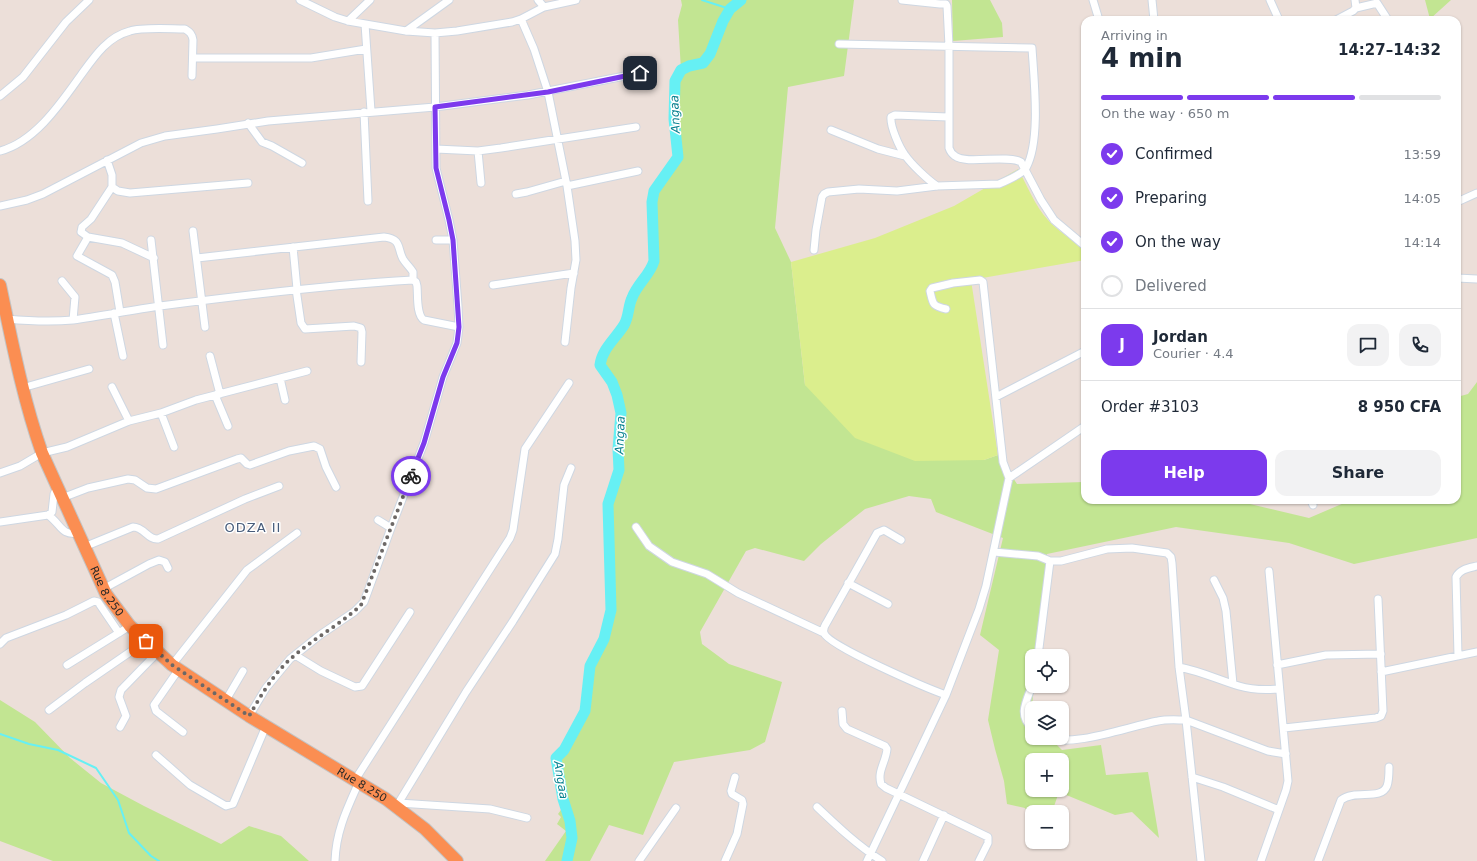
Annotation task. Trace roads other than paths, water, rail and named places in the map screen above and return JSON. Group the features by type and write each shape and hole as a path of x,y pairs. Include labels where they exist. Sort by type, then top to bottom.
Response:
{"highway":[{"name":"Rue 8.250","path":"0,285 2,305 7,319 22,388 42,453 104,589 130,626 176,667 249,716 397,805 425,829 457,861"}],"street":[{"path":"0,96 23,77 66,22 90,0"},
{"path":"300,0 335,17 348,21 406,31 435,33 457,31 521,19 544,7 576,0"},
{"path":"348,21 370,0"},
{"path":"406,31 449,0"},
{"path":"538,0 544,7"},
{"path":"902,0 946,4 948,10 949,148 956,157 965,159 1018,160 1022,162 1041,200 1054,220 1081,243"},
{"path":"1093,0 1098,16"},
{"path":"1152,0 1154,16"},
{"path":"1270,0 1276,16"},
{"path":"1343,16 1352,11 1355,4 1377,4 1385,16"},
{"path":"521,19 534,49 548,92 567,184 576,254 566,342"},
{"path":"365,24 368,112 368,201"},
{"path":"0,151 21,142 41,126 65,98 102,48 106,44 130,30 185,29 192,34 192,76"},
{"path":"249,716 277,673 295,655 320,635 354,612 365,598 424,443 443,377 457,343 459,327 453,240 436,168 435,33"},
{"path":"814,250 816,230 822,197 824,194 828,192 859,189 897,191 937,186 999,184 1025,169 1032,153 1035,132 1032,48 840,44"},
{"path":"193,58 311,58 366,49"},
{"path":"0,206 27,200 43,194 141,143 165,136 217,130 248,124 435,107 548,92 640,73"},
{"path":"937,186 929,181 905,156 891,125 891,116 948,116"},
{"path":"248,124 262,142 302,163"},
{"path":"436,149 478,151 636,127"},
{"path":"831,130 878,149 905,156"},
{"path":"478,151 481,183"},
{"path":"107,160 112,175 112,187 81,232 88,237 122,243 154,258"},
{"path":"516,194 638,171"},
{"path":"112,187 118,191 130,193 248,183"},
{"path":"1461,200 1477,193"},
{"path":"193,231 205,326"},
{"path":"88,237 77,256 112,275 116,282 117,312 123,356"},
{"path":"197,258 390,237 398,244 402,258 413,272 413,280 416,282 417,286 418,313 420,318 459,327"},
{"path":"151,240 160,306 163,345"},
{"path":"436,240 453,240"},
{"path":"294,247 301,323 305,329 354,326 361,328 361,362"},
{"path":"493,285 574,273"},
{"path":"1461,278 1477,279"},
{"path":"7,319 38,321 73,320 160,306 297,289 413,280"},
{"path":"867,861 946,695 986,586 1009,478 1003,462 983,282 980,280 965,281 932,288 930,292 936,307 946,309"},
{"path":"62,281 75,297 73,320"},
{"path":"996,397 1081,353"},
{"path":"210,356 217,395 228,426"},
{"path":"22,388 88,369"},
{"path":"0,473 20,466 42,453 67,447 129,421 161,413 196,400 307,371"},
{"path":"280,378 285,400"},
{"path":"336,861 338,834 342,819 357,781 510,538 513,530 525,449 569,383"},
{"path":"112,387 129,421"},
{"path":"161,413 174,447"},
{"path":"1009,478 1081,429"},
{"path":"48,516 52,512 54,494 60,492 88,488 128,479 135,480 147,488 156,488 237,459 241,458 247,464 254,465 289,451 314,446 320,449 326,467 336,487"},
{"path":"527,818 490,810 397,805 466,692 502,639 555,554 564,485 571,468"},
{"path":"84,547 133,527 138,527 151,538 158,539 245,499 279,486"},
{"path":"0,522 48,516 54,519 66,533 70,535 78,533"},
{"path":"378,520 391,528"},
{"path":"636,527 649,546 672,562 707,574 738,593 824,634 827,638 902,678 946,695"},
{"path":"824,634 824,628 827,622 877,533 884,530 901,540"},
{"path":"183,732 156,711 154,705 176,667 247,570 297,533"},
{"path":"994,552 1038,556 1050,561 1061,561 1107,549 1132,548 1166,553 1170,557 1172,563 1179,667 1201,861"},
{"path":"104,589 159,560 165,562 168,568"},
{"path":"1039,649 1050,561"},
{"path":"1458,656 1456,577 1458,573 1477,566"},
{"path":"1261,861 1288,781 1269,571"},
{"path":"1214,580 1226,611 1233,684"},
{"path":"848,583 888,604"},
{"path":"1284,728 1376,718 1381,716 1383,711 1378,599"},
{"path":"0,644 6,638 66,616 94,601 98,602 119,633"},
{"path":"295,655 355,687 362,686 410,612"},
{"path":"67,665 130,626"},
{"path":"49,710 146,641"},
{"path":"120,727 126,716 118,696 121,690 158,652"},
{"path":"1381,672 1477,652"},
{"path":"1277,665 1326,655 1381,654"},
{"path":"1179,667 1195,670 1240,686 1262,690 1279,689"},
{"path":"226,700 243,671"},
{"path":"1025,704 1025,718"},
{"path":"842,710 843,724 847,728 885,746 888,749 879,773 881,784 886,788 944,815 988,838 988,843 979,861"},
{"path":"1069,740 1080,739 1159,720 1186,720 1268,751 1286,754"},
{"path":"156,755 190,785 226,806 230,806 233,804 266,726"},
{"path":"1318,861 1341,800 1346,796 1354,794 1378,794 1383,792 1386,787 1390,767"},
{"path":"725,861 737,834 743,804 742,800 732,794 731,791 735,777"},
{"path":"1192,777 1223,787 1279,810"},
{"path":"817,807 842,830 871,854 882,861"},
{"path":"639,861 676,808"},
{"path":"924,861 944,815"}],"waterway":[{"path":"702,0 730,9"},
{"name":"Angaa","path":"567,861 572,838 570,821 563,799 556,758 564,750 585,711 590,666 604,639 611,610 608,504 619,470 618,449 621,413 612,382 600,365 601,359 606,349 624,325 634,293 650,271 654,261 652,202 654,191 678,157 674,119 675,81 681,70 689,66 703,63 710,54 723,21 730,9 741,0"},
{"path":"0,734 29,744 58,750 96,768 118,800 129,833 151,856 159,861"}],"district":[{"name":"ODZA II","path":"253,527"}]}
